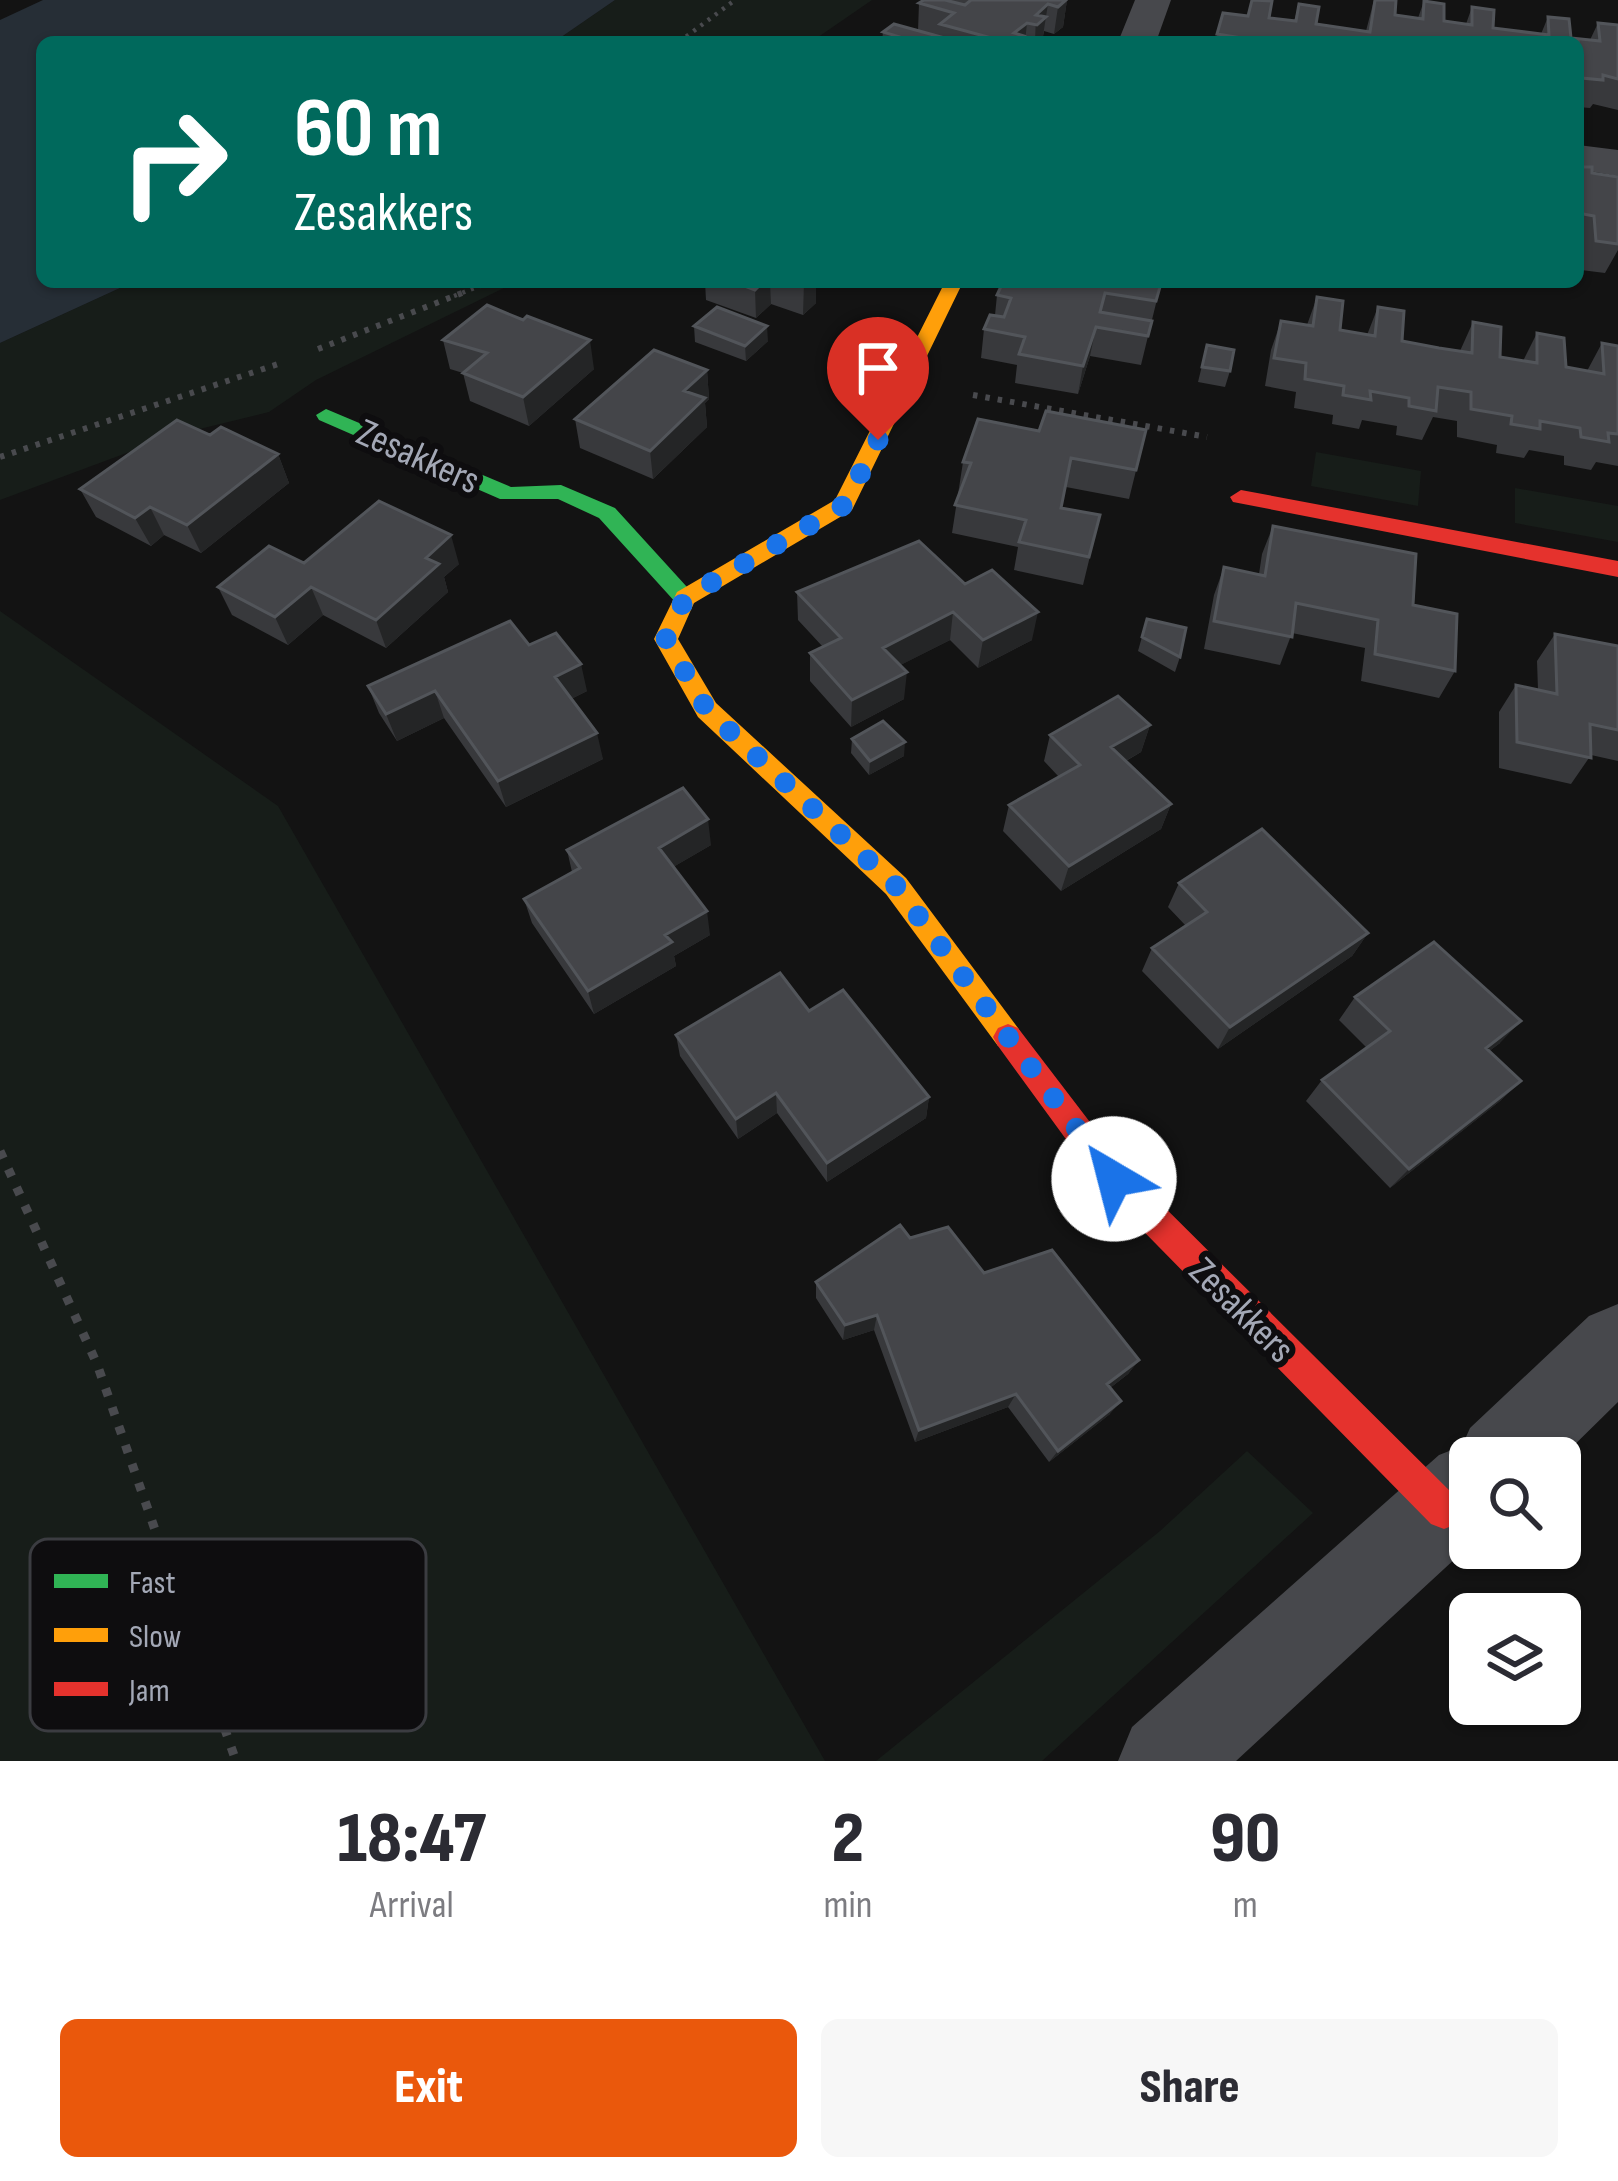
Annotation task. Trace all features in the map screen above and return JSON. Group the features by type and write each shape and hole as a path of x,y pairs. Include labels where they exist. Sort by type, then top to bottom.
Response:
{"street":[{"path":"1139,36 1153,0"},
{"path":"1584,158 1618,163"},
{"path":"685,598 844,505 951,288"},
{"name":"Zesakkers","path":"326,415 508,494 561,492 607,513 685,598 666,639 707,710 896,886 1114,1179 1449,1466"},
{"path":"1241,497 1618,568"},
{"path":"1521,1437 1618,1345"},
{"path":"1166,1761 1449,1505"}],"path":[{"path":"687,36 735,0"},
{"path":"318,350 475,288"},
{"path":"0,458 297,357"},
{"path":"907,382 1244,444 1294,507"},
{"path":"0,1151 97,1364 158,1539"},
{"path":"225,1731 236,1761"}],"shaded area":[{"path":"43,0 615,0 563,36 36,36 36,288 120,288 0,343 0,20"},
{"path":"615,0 872,0 820,36 563,36"},
{"path":"120,288 504,288 316,380 269,412 175,435 0,500 0,343"},
{"path":"1316,452 1421,471 1418,506 1311,486"},
{"path":"1515,488 1618,506 1618,542 1515,523"},
{"path":"0,611 278,806 825,1761 0,1761"},
{"path":"1247,1451 1313,1513 1042,1761 876,1761 1160,1531"}],"building":[{"path":"1066,0 1058,7 1048,4 1036,15 1046,17 1037,25 1027,23 1014,33 1024,36 984,36 940,24 954,13 919,3"},
{"path":"1252,0 1272,1 1269,18 1296,21 1299,4 1319,7 1316,24 1370,32 1375,0 1396,0 1395,15 1423,19 1424,1 1444,4 1444,21 1472,25 1472,7 1494,10 1493,28 1549,35 1548,17 1569,19 1571,36 1217,34 1223,13 1248,16"},
{"path":"1598,23 1618,25 1618,79 1603,75 1603,80 1584,78 1584,39 1600,41"},
{"path":"894,24 937,36 896,36 883,32"},
{"path":"1584,167 1618,177 1618,244 1596,241 1594,216 1584,214"},
{"path":"1000,288 1160,288 1156,301 1105,293 1100,312 1152,321 1148,336 1096,327 1083,366 1019,354 1025,337 984,329 990,315 1004,317 1011,298 997,295"},
{"path":"1317,297 1343,301 1340,330 1375,336 1378,307 1404,311 1402,341 1439,348 1472,353 1473,322 1501,327 1500,357 1537,363 1537,333 1564,338 1566,367 1604,374 1602,343 1618,346 1618,434 1608,433 1609,442 1581,437 1580,428 1540,421 1540,429 1511,424 1512,416 1471,409 1471,392 1438,387 1436,411 1409,406 1409,398 1370,391 1371,400 1343,395 1344,386 1305,379 1306,363 1274,358 1281,321 1313,326"},
{"path":"487,305 590,340 523,397 463,373 487,353 443,340"},
{"path":"717,307 767,326 745,346 694,326"},
{"path":"1207,345 1234,350 1230,371 1202,367"},
{"path":"654,350 707,370 684,391 705,398 650,451 575,419"},
{"path":"1046,411 1146,430 1136,470 1071,458 1061,508 1100,515 1089,557 1019,542 1026,520 955,505 971,463 963,462 978,419 1039,431"},
{"path":"177,420 210,435 221,427 278,454 187,525 150,507 135,518 80,489"},
{"path":"379,501 451,535 426,558 439,564 376,620 311,587 275,617 218,587 269,546 304,563"},
{"path":"1273,526 1416,554 1413,605 1457,614 1455,671 1375,654 1378,620 1296,603 1292,637 1214,621 1224,567 1265,576"},
{"path":"919,541 965,584 992,570 1038,612 983,640 953,612 883,648 907,672 852,700 810,653 841,638 797,592"},
{"path":"1147,619 1186,628 1180,657 1142,637"},
{"path":"510,621 529,645 556,633 581,664 555,677 597,733 498,781 435,691 386,714 368,686"},
{"path":"1555,634 1618,646 1618,730 1590,724 1591,758 1517,742 1516,685 1557,694"},
{"path":"1118,696 1150,725 1111,747 1171,804 1069,866 1009,805 1080,765 1050,735"},
{"path":"883,721 905,742 870,761 852,739"},
{"path":"683,788 708,819 659,848 707,911 665,935 672,942 588,991 524,899 580,868 567,850"},
{"path":"1262,829 1368,933 1230,1027 1152,948 1207,912 1179,883"},
{"path":"1434,942 1521,1021 1486,1048 1521,1081 1409,1169 1322,1080 1390,1031 1355,997"},
{"path":"780,973 809,1011 843,990 929,1097 827,1163 776,1093 736,1119 676,1035"},
{"path":"900,1225 910,1238 948,1227 984,1273 1052,1250 1139,1360 1107,1384 1121,1401 1058,1451 1016,1394 919,1430 877,1315 845,1325 816,1282"}],"traffic: fast":[{"path":"326,415 508,494 561,492 607,513 685,598"}],"traffic: slow":[{"path":"951,288 844,505 685,598 666,639 707,710 896,886 1008,1037"}],"traffic: jam":[{"path":"1241,497 1618,569"},
{"path":"1008,1037 1114,1179 1444,1511"}],"route":[{"path":"878,440 844,505 685,598 666,639 707,710 896,886 1114,1179"}]}
